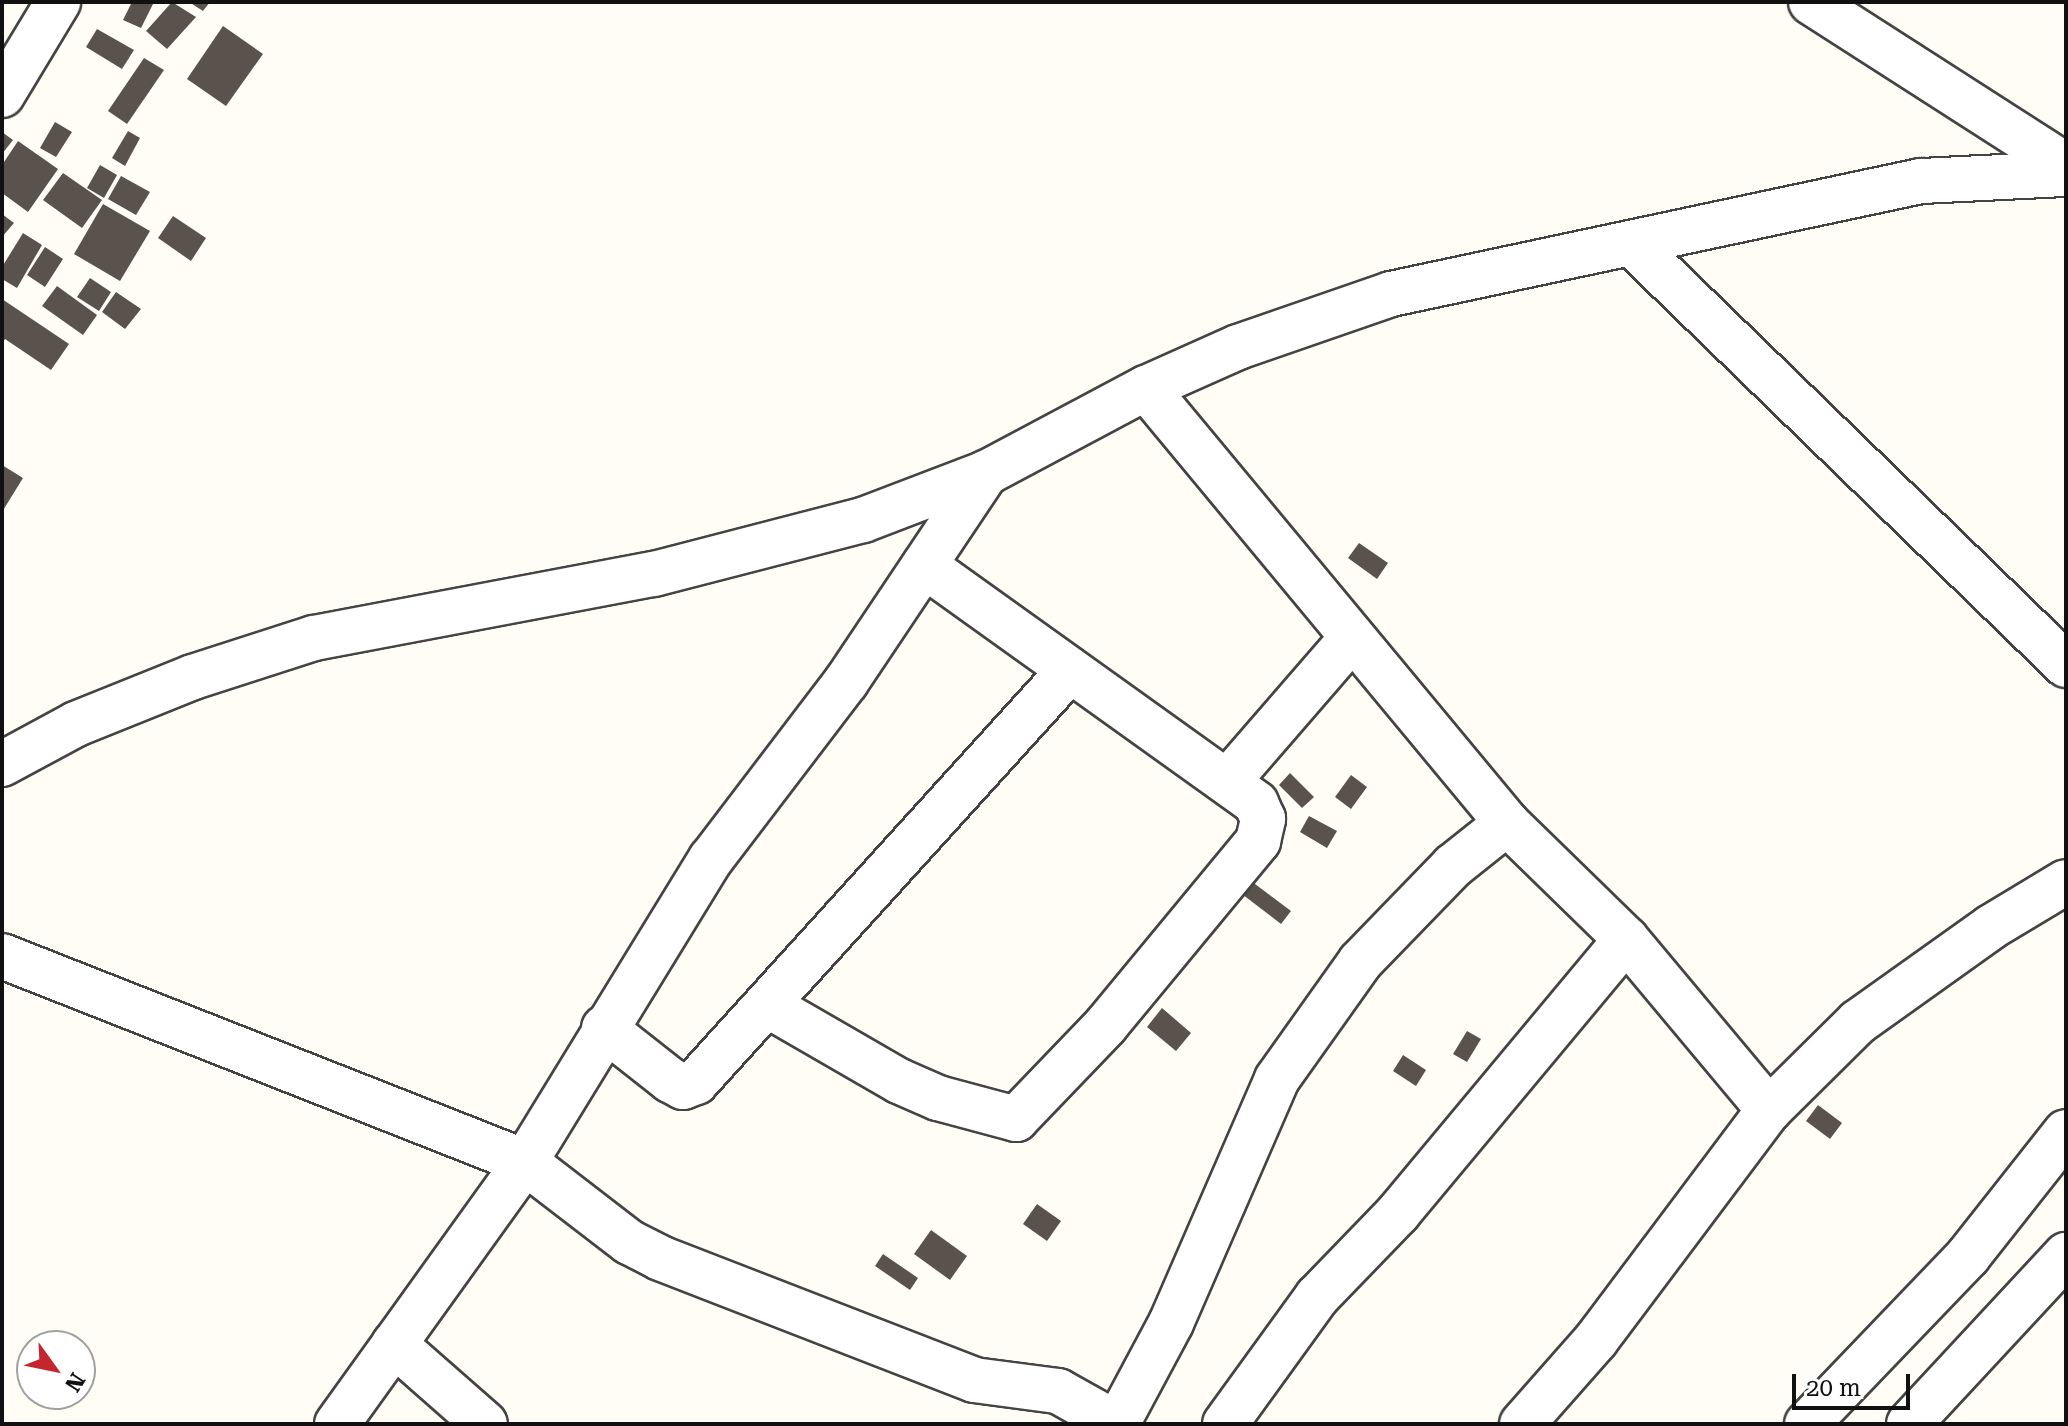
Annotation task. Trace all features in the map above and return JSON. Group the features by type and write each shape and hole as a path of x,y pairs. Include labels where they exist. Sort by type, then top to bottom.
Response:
{"street":[{"path":"2,95 58,2"},
{"path":"1811,2 2066,166"},
{"path":"2,764 76,724 193,677 314,638 654,574 863,520 986,473 1146,388 1238,347 1391,294 1634,246 1759,213 1921,181 2066,174"},
{"path":"1634,246 2066,665"},
{"path":"1146,388 1507,823 1626,939 1769,1110"},
{"path":"337,1424 525,1162 604,1028 711,859 846,682 986,473"},
{"path":"769,1006 899,1081 938,1098 1016,1119 1106,1025 1258,841 1262,811 1228,781 924,565"},
{"path":"1228,781 1352,638"},
{"path":"604,1028 683,1087 696,1082 769,1006 1070,670"},
{"path":"2,956 525,1162 629,1242 660,1258 974,1380 1058,1391 1117,1424 1171,1323 1277,1079 1360,962 1453,866 1507,823"},
{"path":"1522,1424 1596,1340 1769,1110 1858,1022 1991,927 2066,882"},
{"path":"1225,1424 1308,1308 1398,1213 1626,939"},
{"path":"1807,1424 1968,1256 2066,1132"},
{"path":"1909,1424 2066,1255"},
{"path":"394,1344 485,1424"}],"building":[{"path":"132,2 154,2 141,28 123,20"},
{"path":"172,2 196,17 167,49 146,31"},
{"path":"189,2 210,2 203,11"},
{"path":"223,26 263,54 226,106 187,79"},
{"path":"97,29 134,50 122,69 86,47"},
{"path":"144,58 164,70 127,124 108,111"},
{"path":"55,122 72,132 56,157 40,148"},
{"path":"128,131 140,138 125,166 112,158"},
{"path":"2,132 13,140 2,154"},
{"path":"18,141 58,169 28,212 2,193 2,165"},
{"path":"100,165 117,175 104,198 87,188"},
{"path":"63,173 102,200 82,228 43,200"},
{"path":"121,176 150,192 136,215 108,199"},
{"path":"103,204 150,231 120,281 74,254"},
{"path":"2,214 14,223 2,237"},
{"path":"173,216 206,238 191,261 158,238"},
{"path":"23,233 42,245 17,288 2,279 2,267"},
{"path":"45,247 63,259 45,287 27,275"},
{"path":"90,278 111,292 99,311 77,297"},
{"path":"57,286 97,315 83,335 42,306"},
{"path":"116,292 141,309 125,329 102,312"},
{"path":"2,299 69,344 51,370 5,339 2,344"},
{"path":"2,465 23,478 2,512"},
{"path":"1359,543 1388,563 1377,579 1348,558"},
{"path":"1290,773 1314,797 1302,808 1279,785"},
{"path":"1351,775 1367,787 1351,809 1335,797"},
{"path":"1309,816 1337,831 1327,848 1300,832"},
{"path":"1243,875 1291,911 1281,924 1234,888"},
{"path":"1162,1008 1191,1033 1176,1051 1147,1027"},
{"path":"1467,1031 1481,1039 1467,1062 1453,1054"},
{"path":"1403,1055 1426,1070 1416,1086 1393,1071"},
{"path":"1818,1105 1842,1123 1830,1139 1806,1121"},
{"path":"1037,1204 1061,1221 1047,1241 1023,1224"},
{"path":"931,1230 967,1256 950,1280 914,1254"},
{"path":"883,1254 918,1278 910,1290 875,1266"}]}
